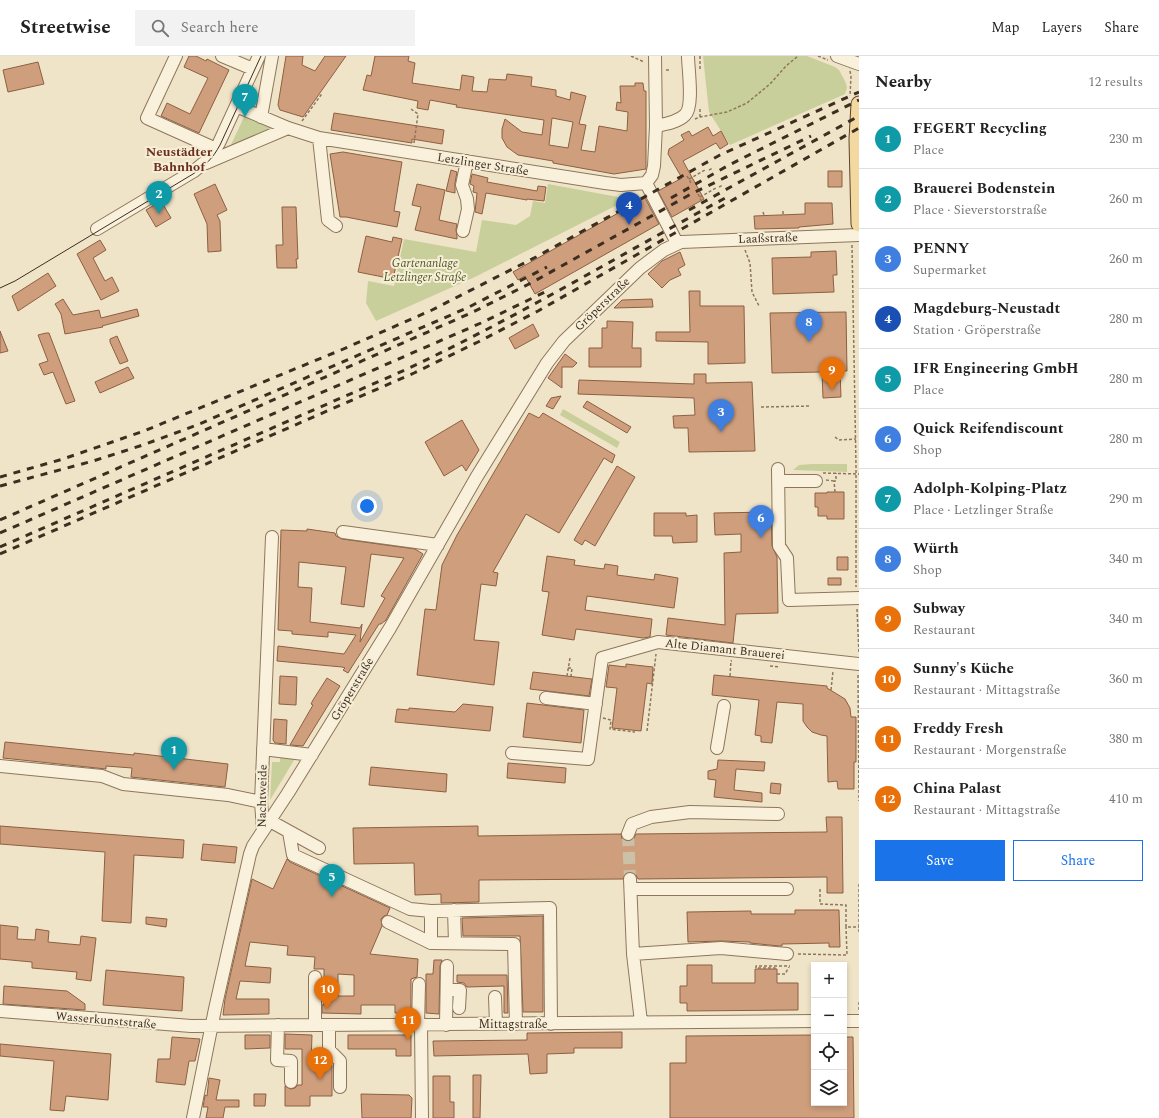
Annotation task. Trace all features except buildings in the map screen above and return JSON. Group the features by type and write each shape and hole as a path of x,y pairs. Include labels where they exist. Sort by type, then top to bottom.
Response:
{"main road":[{"path":"859,104 857,139 859,224"}],"street":[{"path":"176,56 147,118 216,149"},
{"path":"222,56 253,69"},
{"path":"203,164 216,149 259,56"},
{"path":"261,117 272,56"},
{"path":"656,126 682,118 686,115 689,109 688,56"},
{"path":"837,56 859,64"},
{"path":"655,62 656,126 654,166 652,175 646,183 677,243"},
{"name":"Letzlinger Straße","path":"236,106 288,128 319,138 605,183 646,183"},
{"path":"97,229 203,164 288,128"},
{"path":"319,138 328,220 336,226"},
{"path":"463,231 468,209 467,199 462,185 467,161"},
{"name":"Laaßstraße","path":"677,243 755,238 856,238"},
{"name":"Gröperstraße","path":"267,826 390,628 476,478 556,350 640,268 677,243"},
{"path":"778,469 779,546 787,558 788,600 857,600"},
{"path":"778,481 816,481"},
{"path":"343,532 438,545"},
{"name":"Nachtweide","path":"193,1118 211,1026 250,854 267,826 261,802 272,537"},
{"name":"Alte Diamant Brauerei","path":"512,753 588,759 602,658 658,642 834,661 858,667"},
{"path":"546,698 596,704"},
{"path":"717,748 724,706"},
{"path":"263,749 312,755"},
{"path":"0,766 102,776 123,784 228,795 261,802"},
{"path":"628,834 632,824 651,817 690,812 778,814"},
{"path":"267,826 289,832 319,848"},
{"path":"289,832 293,855 410,909 431,911 550,908 551,1024"},
{"path":"641,1022 633,954 630,884 787,889"},
{"path":"454,910 455,943"},
{"path":"431,911 431,943"},
{"path":"388,922 431,943 514,944 516,1024"},
{"path":"633,954 721,948 787,954"},
{"path":"446,1025 447,966"},
{"path":"315,977 315,1025"},
{"path":"419,984 422,1118"},
{"path":"447,990 460,990 459,1008"},
{"path":"495,997 496,1024"},
{"name":"Wasserkunststraße","path":"0,1011 180,1026 211,1026"},
{"name":"Mittagstraße","path":"211,1026 811,1021"},
{"path":"847,1021 859,1021"},
{"path":"329,1025 330,1050 340,1061 340,1087"},
{"path":"278,1026 277,1060 291,1061 291,1082"}],"path":[{"path":"631,56 655,62"},
{"path":"700,117 727,112 747,103 770,84 786,66 798,56"},
{"path":"302,121 321,95 320,94"},
{"path":"411,109 418,114 412,152"},
{"path":"709,170 713,168"},
{"path":"689,179 705,170"},
{"path":"687,176 691,183"},
{"path":"719,187 723,185"},
{"path":"700,197 716,188"},
{"path":"698,194 701,200"},
{"path":"856,238 856,439 858,474 857,600 859,658"},
{"path":"743,246 750,263 752,292 759,306"},
{"path":"760,407 810,406"},
{"path":"835,436 839,440 856,439"},
{"path":"834,492 836,473"},
{"path":"647,731 658,642"},
{"path":"567,676 570,658"},
{"path":"831,690 834,661"},
{"path":"858,667 859,801"},
{"path":"568,668 572,668 570,676"},
{"path":"730,676 731,669"},
{"path":"594,716 611,720 610,729 635,732"},
{"path":"859,884 859,934"},
{"path":"787,954 847,954 846,905 820,904 820,888"},
{"path":"846,927 859,927"},
{"path":"775,969 756,968 756,966 790,966 785,974 777,974"}],"green space":[{"path":"703,56 807,56 839,70 847,88 845,94 730,145 709,112"},
{"path":"244,117 252,117 273,125 274,130 229,149"},
{"name":"Gartenanlage Letzlinger Straße","path":"548,184 629,199 475,277 376,321 366,303 368,281 394,286 404,239 476,252 482,220 516,225 530,216 533,201 545,203"},
{"path":"563,409 620,442 617,448 560,415"},
{"path":"847,464 847,472 793,470 799,465"},
{"path":"280,755 296,757 270,800 272,762 280,762"}],"tunnel":[{"path":"628,834 630,879"}],"tram line":[{"path":"0,288 15,281 193,174 205,165 212,158 220,145 261,56"}],"railway":[{"path":"0,477 63,459 144,431 341,350 432,310 536,257 720,155 859,92"},
{"path":"671,198 729,165 859,100"},
{"path":"689,210 859,116"},
{"path":"0,554 414,373 478,342 538,311 859,128"},
{"path":"0,520 471,313 531,283 691,194 811,136"},
{"path":"0,547 405,370 527,308 727,197"},
{"path":"0,486 93,461 143,445 197,425 467,308 547,267"},
{"path":"0,533 481,323 545,292"}],"place":[{"name":"Adolph-Kolping-Platz","path":"245,117"},
{"name":"Brauerei Bodenstein","path":"159,214"},
{"name":"Magdeburg-Neustadt","path":"629,225"},
{"name":"Würth","path":"809,342"},
{"name":"Subway","path":"832,390"},
{"name":"PENNY","path":"721,432"},
{"name":"Quick Reifendiscount","path":"761,538"},
{"name":"FEGERT Recycling","path":"174,770"},
{"name":"IFR Engineering GmbH","path":"332,897"},
{"name":"Sunny's Küche","path":"327,1009"},
{"name":"Freddy Fresh","path":"408,1040"},
{"name":"China Palast","path":"320,1080"}],"district":[{"name":"Neustädter Bahnhof","path":"179,158"}]}
